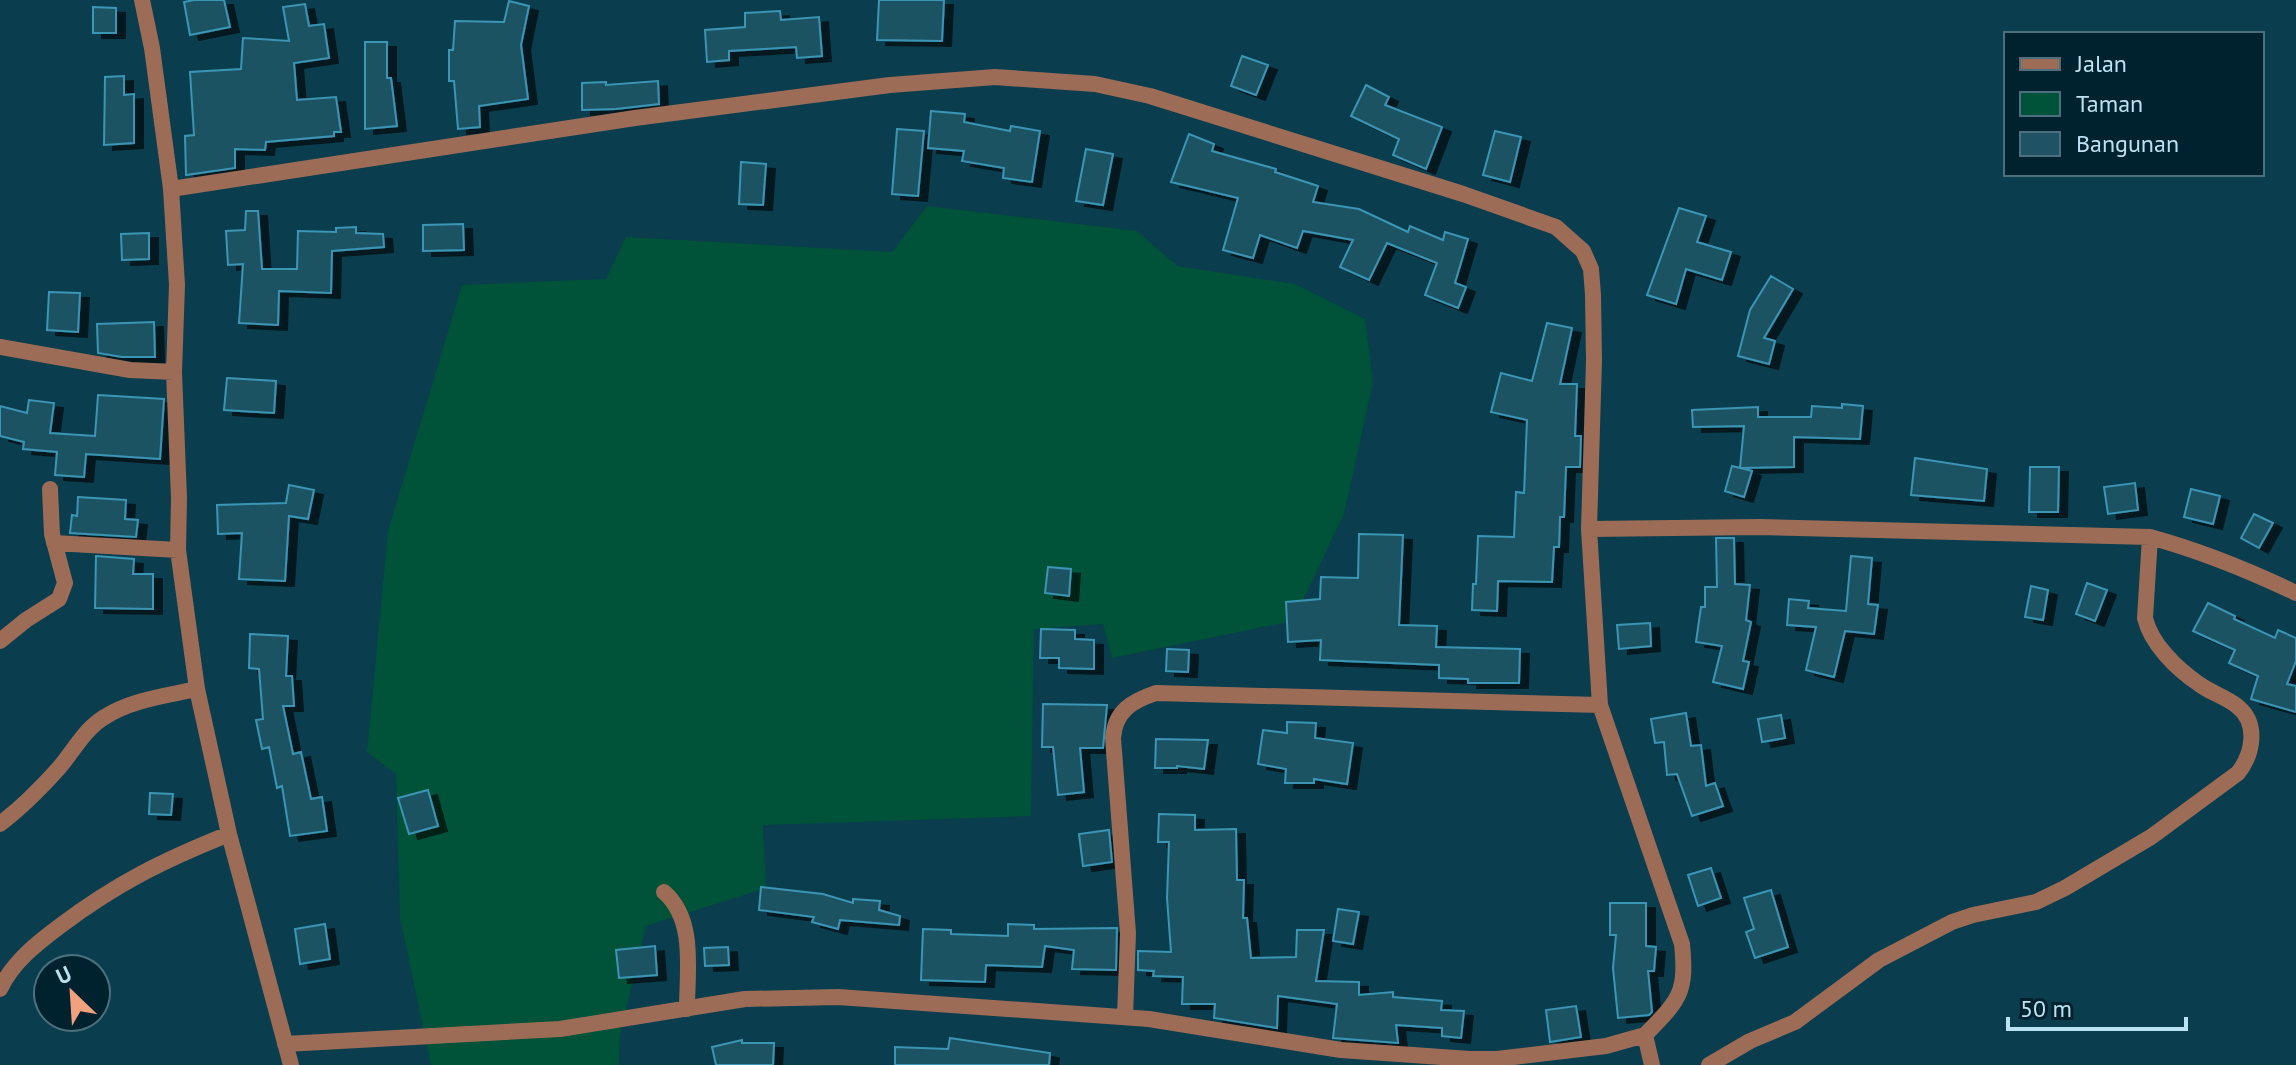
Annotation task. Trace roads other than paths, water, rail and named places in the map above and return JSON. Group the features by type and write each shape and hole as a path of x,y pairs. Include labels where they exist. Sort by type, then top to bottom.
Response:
{"street":[{"path":"142,0 152,48 171,189 177,285 174,372 180,511 178,550 197,689 229,834 291,1065"},
{"path":"171,189 635,118 890,85 995,77 1095,84 1150,96 1463,194 1556,227 1583,251 1591,269 1594,360 1589,529 1600,705 1682,944 1684,979 1681,991 1645,1035 1606,1046 1497,1059 1341,1050 1125,1017 838,997 745,999 560,1029 285,1044"},
{"path":"0,347 130,370 174,372"},
{"path":"0,641 59,599 65,583 50,522 50,489"},
{"path":"1589,529 1787,528 2150,537 2236,565 2296,593"},
{"path":"1709,1065 1750,1041 1795,1022 1879,960 1952,922 2036,902 2065,888 2151,837 2238,773 2246,763 2251,748 2251,728 2244,714 2237,706 2198,684 2158,647 2147,627 2150,537"},
{"path":"54,543 178,550"},
{"path":"0,824 22,807 84,735 102,719 141,701 197,689"},
{"path":"1125,1017 1128,933 1113,738 1114,724 1133,702 1156,693 1600,705"},
{"path":"0,989 15,964 36,944 99,897 163,861 229,834"},
{"path":"664,892 680,910 687,938 687,1009"},
{"path":"1645,1035 1652,1065"}]}
